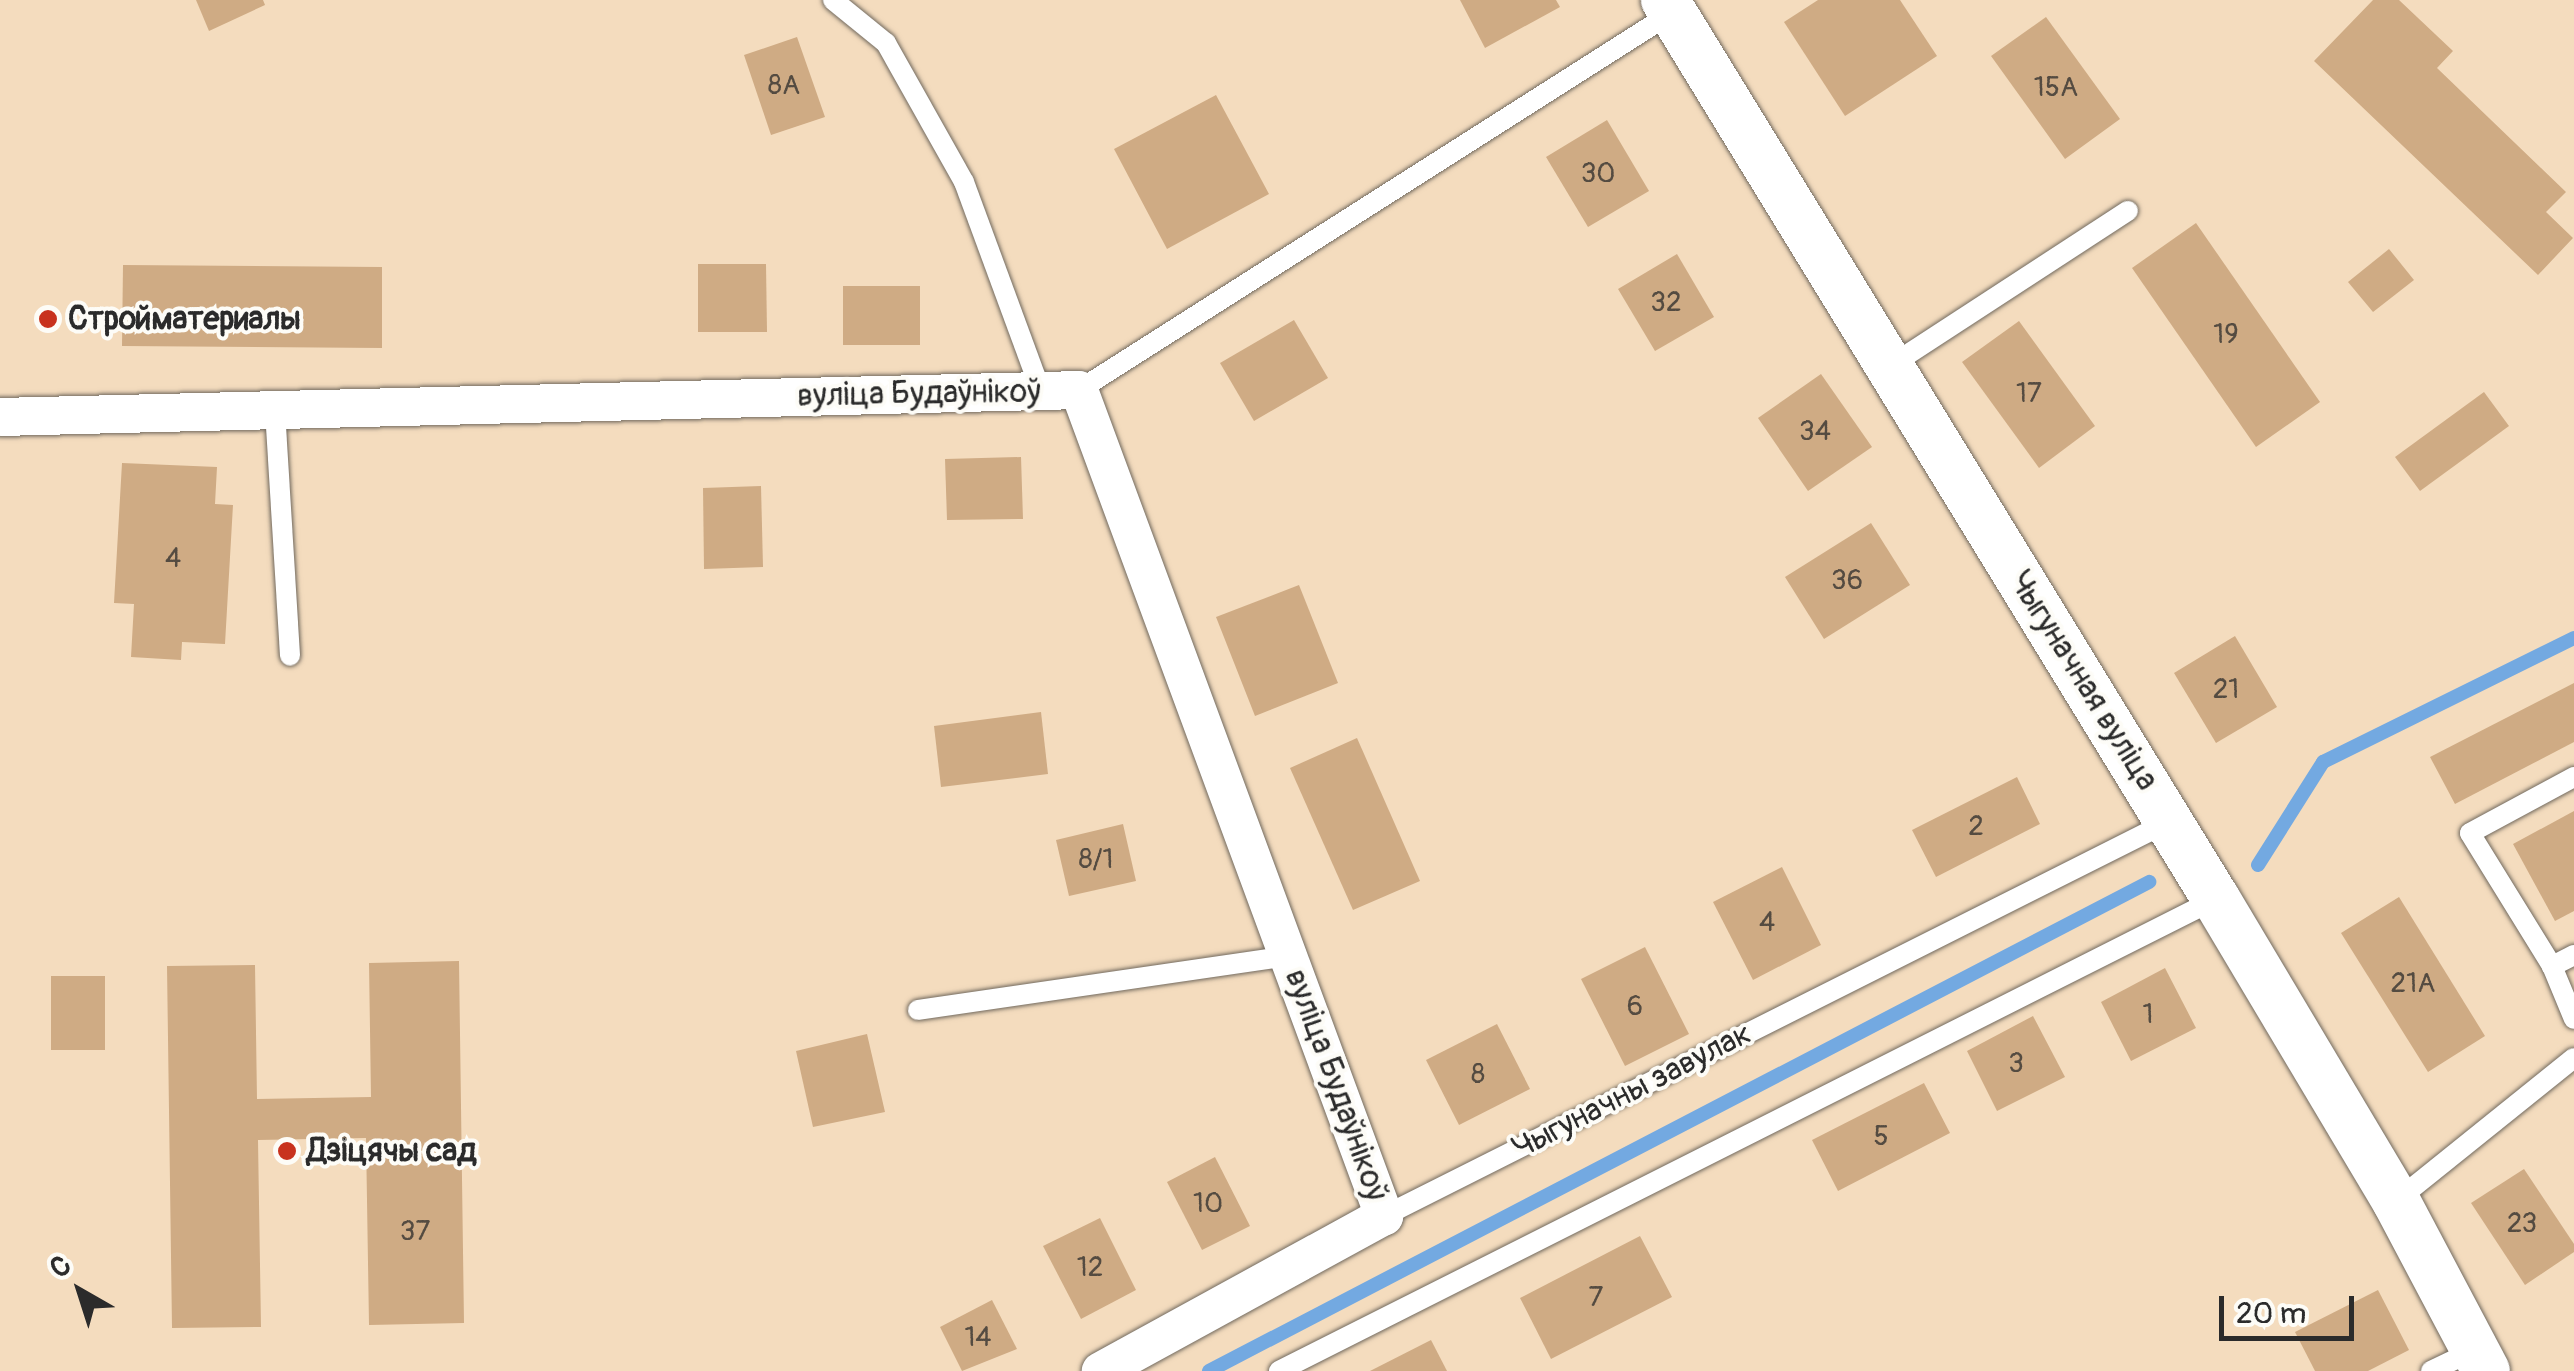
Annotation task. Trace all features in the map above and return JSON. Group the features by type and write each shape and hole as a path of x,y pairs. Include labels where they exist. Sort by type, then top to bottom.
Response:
{"street":[{"name":"Чыгуначная вуліца","path":"1669,6 2216,899 2396,1201 2480,1361"},
{"name":"вуліца Будаўнікоў","path":"0,417 1079,390 1384,1216"},
{"name":"Чыгуначны завулак","path":"1101,1371 1384,1216"}],"lane":[{"path":"833,0 886,43 964,182 1041,391"},
{"path":"1079,390 1669,6"},
{"path":"1890,366 2128,211"},
{"path":"275,410 290,656"},
{"path":"2574,776 2470,833 2552,966 2574,1019"},
{"name":"Чыгуначны завулак","path":"1384,1216 2169,821"},
{"path":"1279,1371 2216,899"},
{"path":"2552,966 2574,955"},
{"path":"918,1010 1288,956"},
{"path":"2396,1201 2574,1058"},
{"path":"2430,1371 2480,1361"}],"building":[{"path":"196,0 263,0 265,5 209,31"},
{"path":"1460,0 1556,0 1560,7 1485,48"},
{"path":"1818,0 1900,0 1937,56 1845,116 1784,22"},
{"path":"2373,0 2399,0 2453,51 2437,68 2566,192 2546,212 2573,238 2538,275 2314,61"},
{"path":"2046,17 2120,119 2065,159 1991,56"},
{"path":"797,37 825,117 771,135 744,55"},
{"path":"1216,95 1269,194 1167,249 1114,149"},
{"path":"1607,120 1649,191 1588,227 1546,157"},
{"path":"2196,223 2320,402 2256,447 2132,268"},
{"path":"2389,249 2414,280 2373,312 2348,282"},
{"path":"1677,254 1714,317 1655,351 1618,289"},
{"path":"698,264 766,264 767,332 698,332"},
{"path":"123,265 382,267 382,348 122,346"},
{"path":"843,286 920,286 920,345 843,345"},
{"path":"1294,320 1328,378 1254,421 1220,363"},
{"path":"2019,321 2095,426 2039,468 1962,362"},
{"path":"1821,374 1872,447 1808,491 1758,418"},
{"path":"2484,392 2509,426 2420,491 2395,457"},
{"path":"1021,457 1023,519 947,520 945,459"},
{"path":"122,463 217,467 215,504 233,505 225,644 182,642 181,660 131,657 134,604 114,603"},
{"path":"761,486 763,567 704,569 703,488"},
{"path":"1871,523 1910,585 1824,639 1785,577"},
{"path":"1299,585 1338,683 1255,716 1216,617"},
{"path":"2235,636 2277,707 2216,743 2174,673"},
{"path":"2574,683 2574,742 2455,804 2430,757"},
{"path":"1041,712 1048,774 941,787 934,726"},
{"path":"1357,738 1420,881 1353,910 1290,768"},
{"path":"2017,777 2040,824 1936,877 1912,830"},
{"path":"2574,811 2574,911 2555,921 2513,844"},
{"path":"1123,824 1136,881 1069,896 1056,840"},
{"path":"1782,867 1821,945 1753,980 1713,902"},
{"path":"2399,897 2485,1036 2428,1072 2341,933"},
{"path":"1645,947 1689,1034 1625,1066 1581,979"},
{"path":"459,961 464,1323 369,1325 366,1138 258,1140 261,1327 172,1328 167,966 255,965 257,1099 371,1097 369,963"},
{"path":"2165,968 2196,1028 2131,1061 2101,1002"},
{"path":"51,976 105,976 105,1050 51,1050"},
{"path":"2033,1016 2065,1077 1997,1111 1967,1051"},
{"path":"1497,1024 1530,1089 1459,1125 1426,1060"},
{"path":"867,1034 885,1112 813,1127 796,1051"},
{"path":"1924,1083 1950,1133 1838,1191 1812,1140"},
{"path":"1215,1157 1250,1226 1202,1250 1167,1182"},
{"path":"2524,1169 2574,1244 2574,1252 2525,1285 2471,1203"},
{"path":"1100,1218 1136,1290 1081,1319 1043,1246"},
{"path":"1640,1236 1672,1297 1551,1359 1520,1298"},
{"path":"2378,1290 2409,1350 2368,1371 2315,1371 2295,1332"},
{"path":"992,1300 1017,1349 962,1371 940,1327"},
{"path":"1431,1340 1447,1371 1370,1371"}],"waterway":[{"path":"2258,865 2323,762 2574,638"},
{"path":"1209,1371 2149,882"}],"place":[{"name":"Стройматериалы","path":"48,319"},
{"name":"Дзіцячы сад","path":"287,1151"}]}
